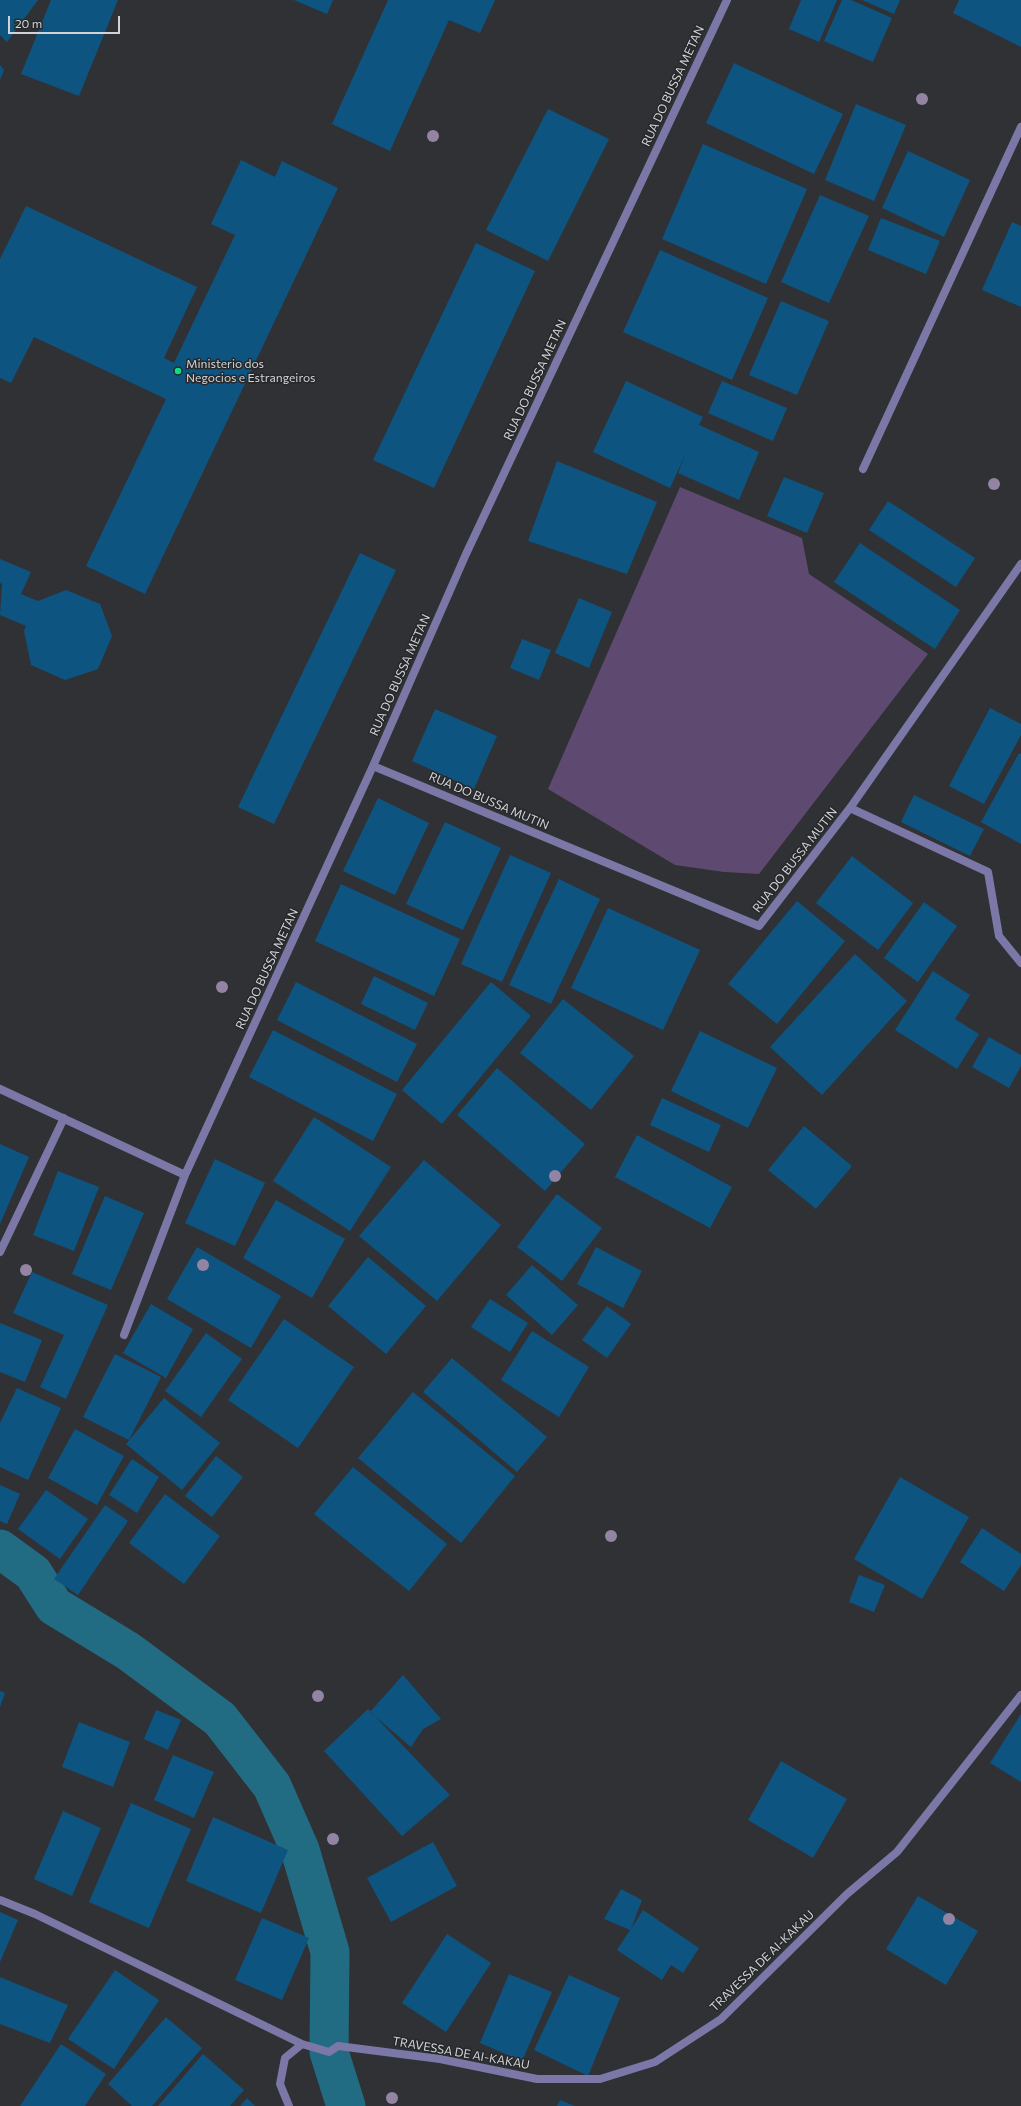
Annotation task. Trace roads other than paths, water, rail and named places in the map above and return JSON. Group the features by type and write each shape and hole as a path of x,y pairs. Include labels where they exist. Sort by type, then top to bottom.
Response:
{"street":[{"name":"RUA DO BUSSA METAN","path":"124,1335 185,1175 373,766 466,554 727,0"},
{"path":"863,469 1021,127"},
{"name":"RUA DO BUSSA MUTIN","path":"373,766 759,926 850,808 1021,564"},
{"path":"850,808 988,872 999,936 1021,963"},
{"path":"0,1089 185,1175"},
{"path":"0,1252 64,1118"},
{"name":"TRAVESSA DE AI-KAKAU","path":"302,2044 329,2052 338,2046 440,2058 537,2079 600,2079 655,2062 720,2018 848,1894 897,1852 1021,1695"},
{"path":"0,1900 35,1914 302,2044 285,2058 280,2084 289,2106"}],"waterway":[{"path":"0,1549 33,1573 54,1606 128,1651 220,1719 272,1786 300,1850 330,1952 329,2052 346,2106"}],"place":[{"name":"Ministerio dos Negocios e Estrangeiros","path":"178,371"}]}
